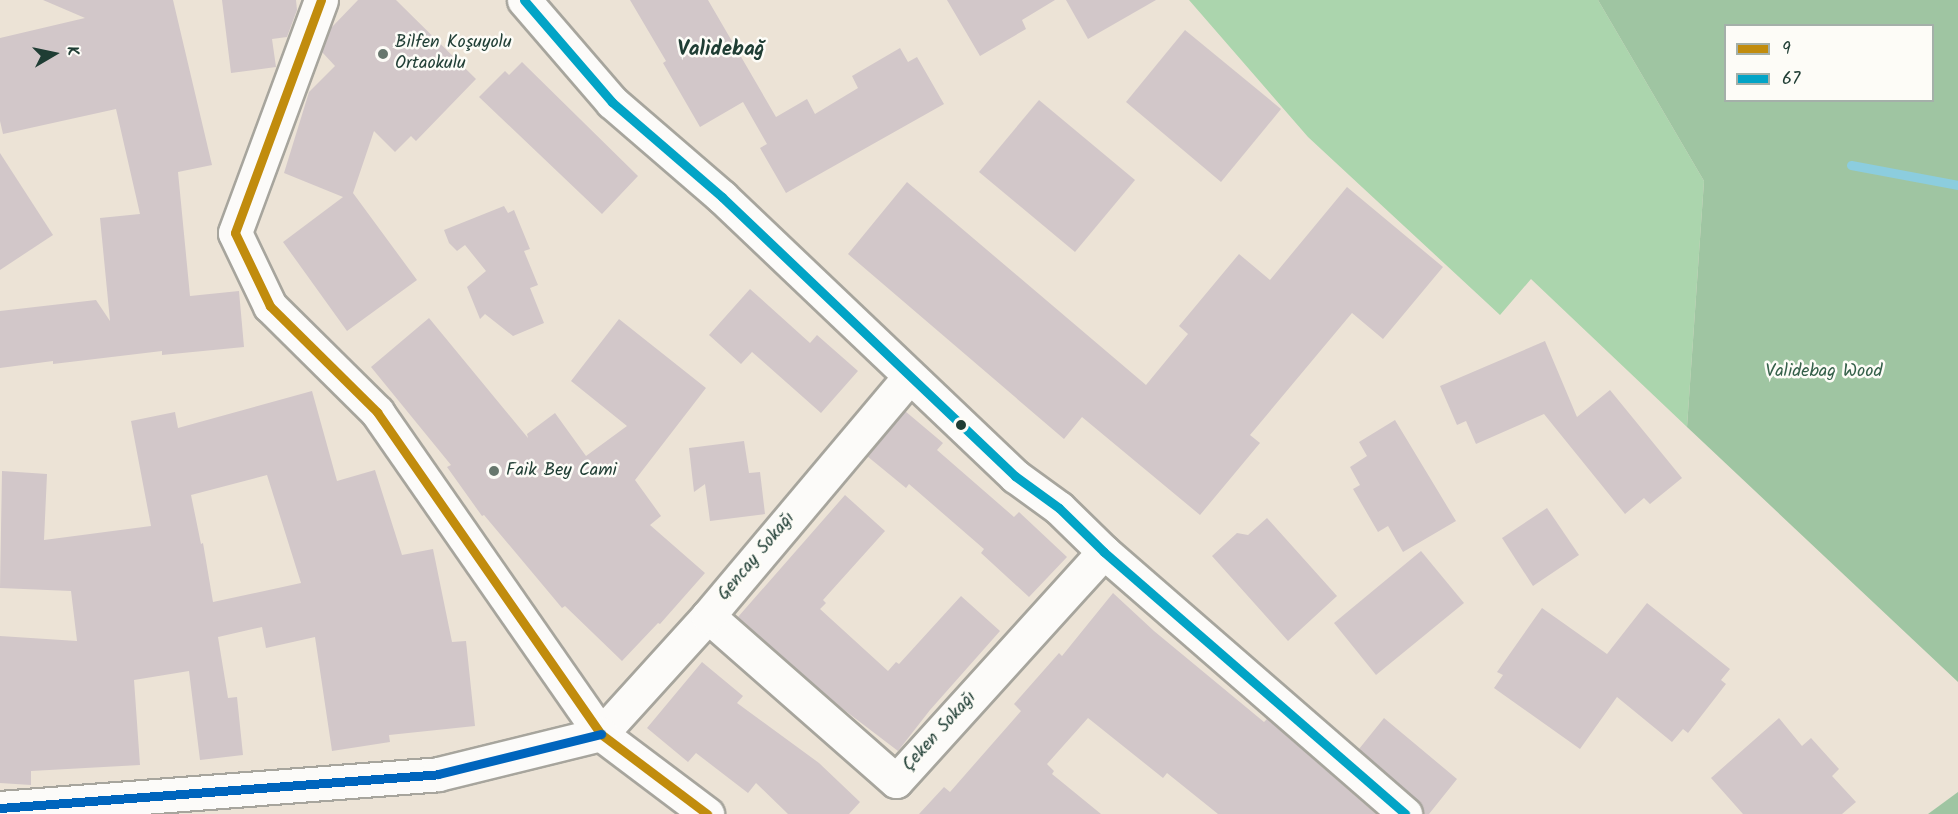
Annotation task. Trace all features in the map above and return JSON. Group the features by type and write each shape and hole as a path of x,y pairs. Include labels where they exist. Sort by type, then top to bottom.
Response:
{"street":[{"path":"321,0 235,233 270,306 377,412 601,734 707,814"},
{"path":"524,0 612,102 722,197 1015,476 1059,508 1104,552 1405,814"},
{"name":"Gencay Sokağı","path":"601,734 708,616 909,377"},
{"name":"Çeken Sokağı","path":"708,616 896,781 1104,552"},
{"path":"0,807 438,774 601,734"}],"green space":[{"path":"1189,0 1598,0 1704,181 1687,427 1531,279 1500,315 1308,137"},
{"name":"Validebag Wood","path":"1598,0 1958,0 1958,682 1687,427 1704,181"},
{"path":"1958,792 1958,814 1928,814"}],"building":[{"path":"43,0 173,0 212,165 178,172 190,296 239,291 244,347 162,355 162,351 0,368 0,311 96,300 110,321 100,218 140,214 116,109 3,134 0,121 0,38 85,18"},
{"path":"222,0 296,0 297,10 287,37 272,39 276,67 231,73"},
{"path":"358,0 396,0 476,79 416,141 411,136 395,152 374,131 353,193 417,280 347,331 283,242 343,197 284,173 309,92 335,66 322,52 331,28"},
{"path":"630,0 708,0 776,117 807,99 815,114 858,88 852,76 900,48 908,62 917,57 944,104 786,193 760,148 767,144 743,102 700,127 663,63 666,61"},
{"path":"947,0 1055,0 1022,20 1026,29 980,56"},
{"path":"1066,0 1156,0 1088,39"},
{"path":"1185,30 1281,109 1221,182 1126,102"},
{"path":"522,62 638,176 602,214 479,97 505,71 509,75"},
{"path":"1039,100 1135,180 1075,252 979,172"},
{"path":"0,153 53,235 0,270"},
{"path":"907,182 1146,385 1188,334 1179,326 1239,254 1270,280 1347,187 1443,267 1383,339 1352,313 1250,435 1260,443 1200,515 1082,417 1064,439 848,254"},
{"path":"504,206 508,213 514,210 530,249 524,251 538,285 530,288 544,323 513,336 485,314 480,319 467,287 486,271 465,245 457,251 449,243 444,230"},
{"path":"750,289 810,343 817,335 858,371 821,413 752,352 741,364 709,335"},
{"path":"429,318 528,438 527,434 555,413 586,456 627,426 571,381 619,319 706,388 635,480 661,516 650,525 705,573 660,624 658,623 622,661 565,606 562,608 484,515 482,516 447,467 451,465 371,367"},
{"path":"1545,341 1577,417 1610,390 1682,478 1650,504 1644,498 1625,514 1544,414 1476,444 1466,421 1457,425 1440,386"},
{"path":"312,391 337,481 375,470 402,555 433,549 452,642 466,641 475,726 389,735 390,742 332,751 315,637 266,648 262,627 218,637 228,698 237,697 243,755 200,760 189,671 134,680 140,765 31,771 31,785 0,783 0,636 77,641 71,591 0,588 2,471 47,474 44,540 151,526 131,421 175,412 178,428","holes":["267,475 301,583 213,602 203,543 201,544 191,495"]},
{"path":"905,411 943,443 937,450 1014,517 1019,512 1067,557 1029,597 981,553 984,549 909,484 906,488 867,456"},
{"path":"1395,420 1456,521 1403,552 1388,526 1378,532 1353,489 1360,485 1350,467 1367,456 1359,442"},
{"path":"744,441 749,473 760,472 765,514 710,521 705,484 694,492 689,448"},
{"path":"845,495 885,531 823,600 826,603 820,609 888,671 896,662 899,664 961,596 1000,631 930,710 898,751 839,706 738,617"},
{"path":"1547,508 1579,555 1533,586 1502,538"},
{"path":"1267,518 1337,596 1288,641 1212,556 1237,533 1248,535"},
{"path":"1421,551 1464,603 1376,675 1334,623"},
{"path":"1113,593 1154,631 1264,722 1267,719 1376,814 1218,814 1167,773 1163,778 1088,718 1047,764 1054,771 1052,774 1101,814 919,814 944,787 950,792 1021,711 1014,704 1059,653 1062,656"},
{"path":"1647,603 1730,669 1721,680 1726,684 1688,733 1683,729 1672,742 1617,697 1580,749 1494,688 1503,675 1497,672 1542,608 1607,654"},
{"path":"702,662 743,696 737,703 819,763 860,802 849,814 788,814 756,783 748,793 696,753 688,762 647,728"},
{"path":"1384,718 1457,779 1429,814 1423,814 1417,800 1359,749"},
{"path":"1779,718 1802,746 1811,738 1839,769 1832,776 1856,802 1842,814 1743,814 1711,778"}],"waterway":[{"path":"1851,165 1958,185"}],"transit line":[{"name":"9","path":"321,0 235,233 270,306 377,412 601,734 707,814"},
{"name":"67","path":"524,0 612,102 722,197 1015,476 1059,508 1104,552 1405,814"},
{"path":"0,808 438,774 601,734"}],"place":[{"name":"Bilfen Koşuyolu Ortaokulu","path":"383,54"},
{"name":"Faik Bey Cami","path":"494,471"}],"district":[{"name":"Validebağ","path":"721,50"}]}
